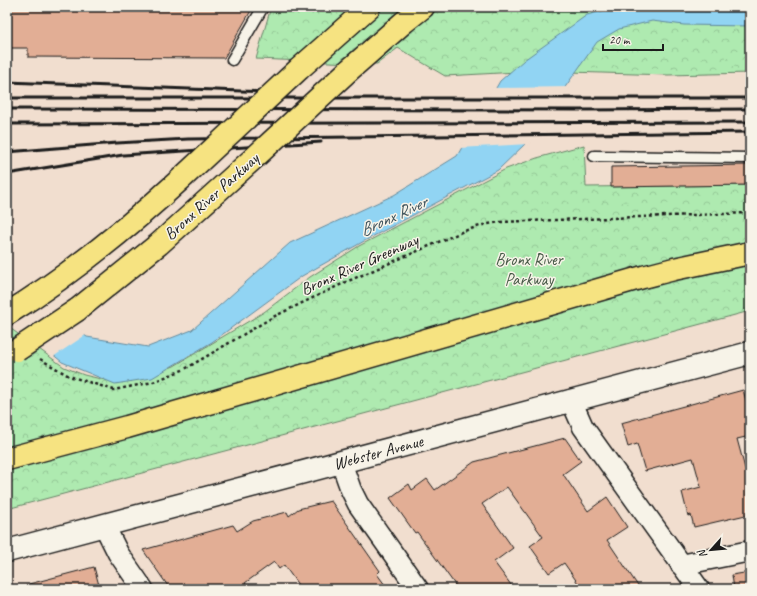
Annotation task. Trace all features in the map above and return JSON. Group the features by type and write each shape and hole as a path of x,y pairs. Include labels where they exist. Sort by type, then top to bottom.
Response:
{"highway":[{"name":"Bronx River Parkway","path":"7,314 53,284 109,242 184,177 369,7"},
{"name":"Bronx River Parkway","path":"19,354 153,249 398,26 423,7"},
{"path":"7,460 643,277 686,266 750,253"}],"main road":[{"name":"Webster Avenue","path":"7,551 750,353"}],"street":[{"path":"571,400 583,427 699,589"},
{"path":"341,462 351,490 360,508 418,589"},
{"path":"104,525 118,553 142,589"},
{"path":"682,565 750,551"}],"lane":[{"path":"232,60 263,7"},
{"path":"594,156 750,158"}],"path":[{"name":"Bronx River Greenway","path":"19,354 69,376 114,390 153,382 185,369 273,317 340,284 464,231 483,225 500,222 750,213"}],"green space":[{"path":"271,7 750,7 750,73 668,75 536,71 445,76 398,48 377,64 256,59"},
{"name":"Bronx River Parkway","path":"584,145 586,187 750,185 750,311 7,509 7,326 64,367 84,375 105,380 125,381 148,376 174,366 264,312 310,277 359,246 506,169 537,158"}],"water":[{"name":"Bronx River","path":"617,7 750,7 750,26 684,25 652,21 619,29 597,42 525,144 498,170 366,240 302,276 212,342 152,378 115,384 62,362 7,317 7,280 87,337 148,347 192,330 290,243 394,195 457,156 500,81 524,60 587,15"}],"pier":[{"path":"569,87 528,144 460,148 494,88"},
{"path":"7,278 87,334 53,357 7,320"}],"building":[{"path":"7,7 253,7 224,58 28,57 28,48 7,48"},
{"path":"750,165 750,185 611,187 611,167"},
{"path":"743,390 750,414 750,436 737,439 747,476 750,475 750,514 694,527 691,515 688,516 682,492 701,487 693,458 645,471 637,444 628,447 621,423"},
{"path":"565,438 581,461 563,474 588,511 607,497 627,527 607,540 640,589 582,589 564,563 549,573 530,546 543,537 507,487 482,504 513,548 494,562 514,589 458,589 417,532 415,533 390,498 409,484 412,490 427,479 435,490 474,462"},
{"path":"331,501 380,571 377,574 388,589 301,589 284,565 279,569 274,562 245,583 249,589 170,589 143,550 233,525 237,531 253,521 287,512 289,516 298,509"},
{"path":"94,567 100,589 30,589 29,584"},
{"path":"750,572 750,589 734,589 732,575"}],"railway":[{"path":"7,82 269,92"},
{"path":"7,98 750,98"},
{"path":"7,109 750,109"},
{"path":"7,124 750,122"},
{"path":"7,152 188,139 750,132"},
{"path":"7,174 123,155 321,142"}]}
